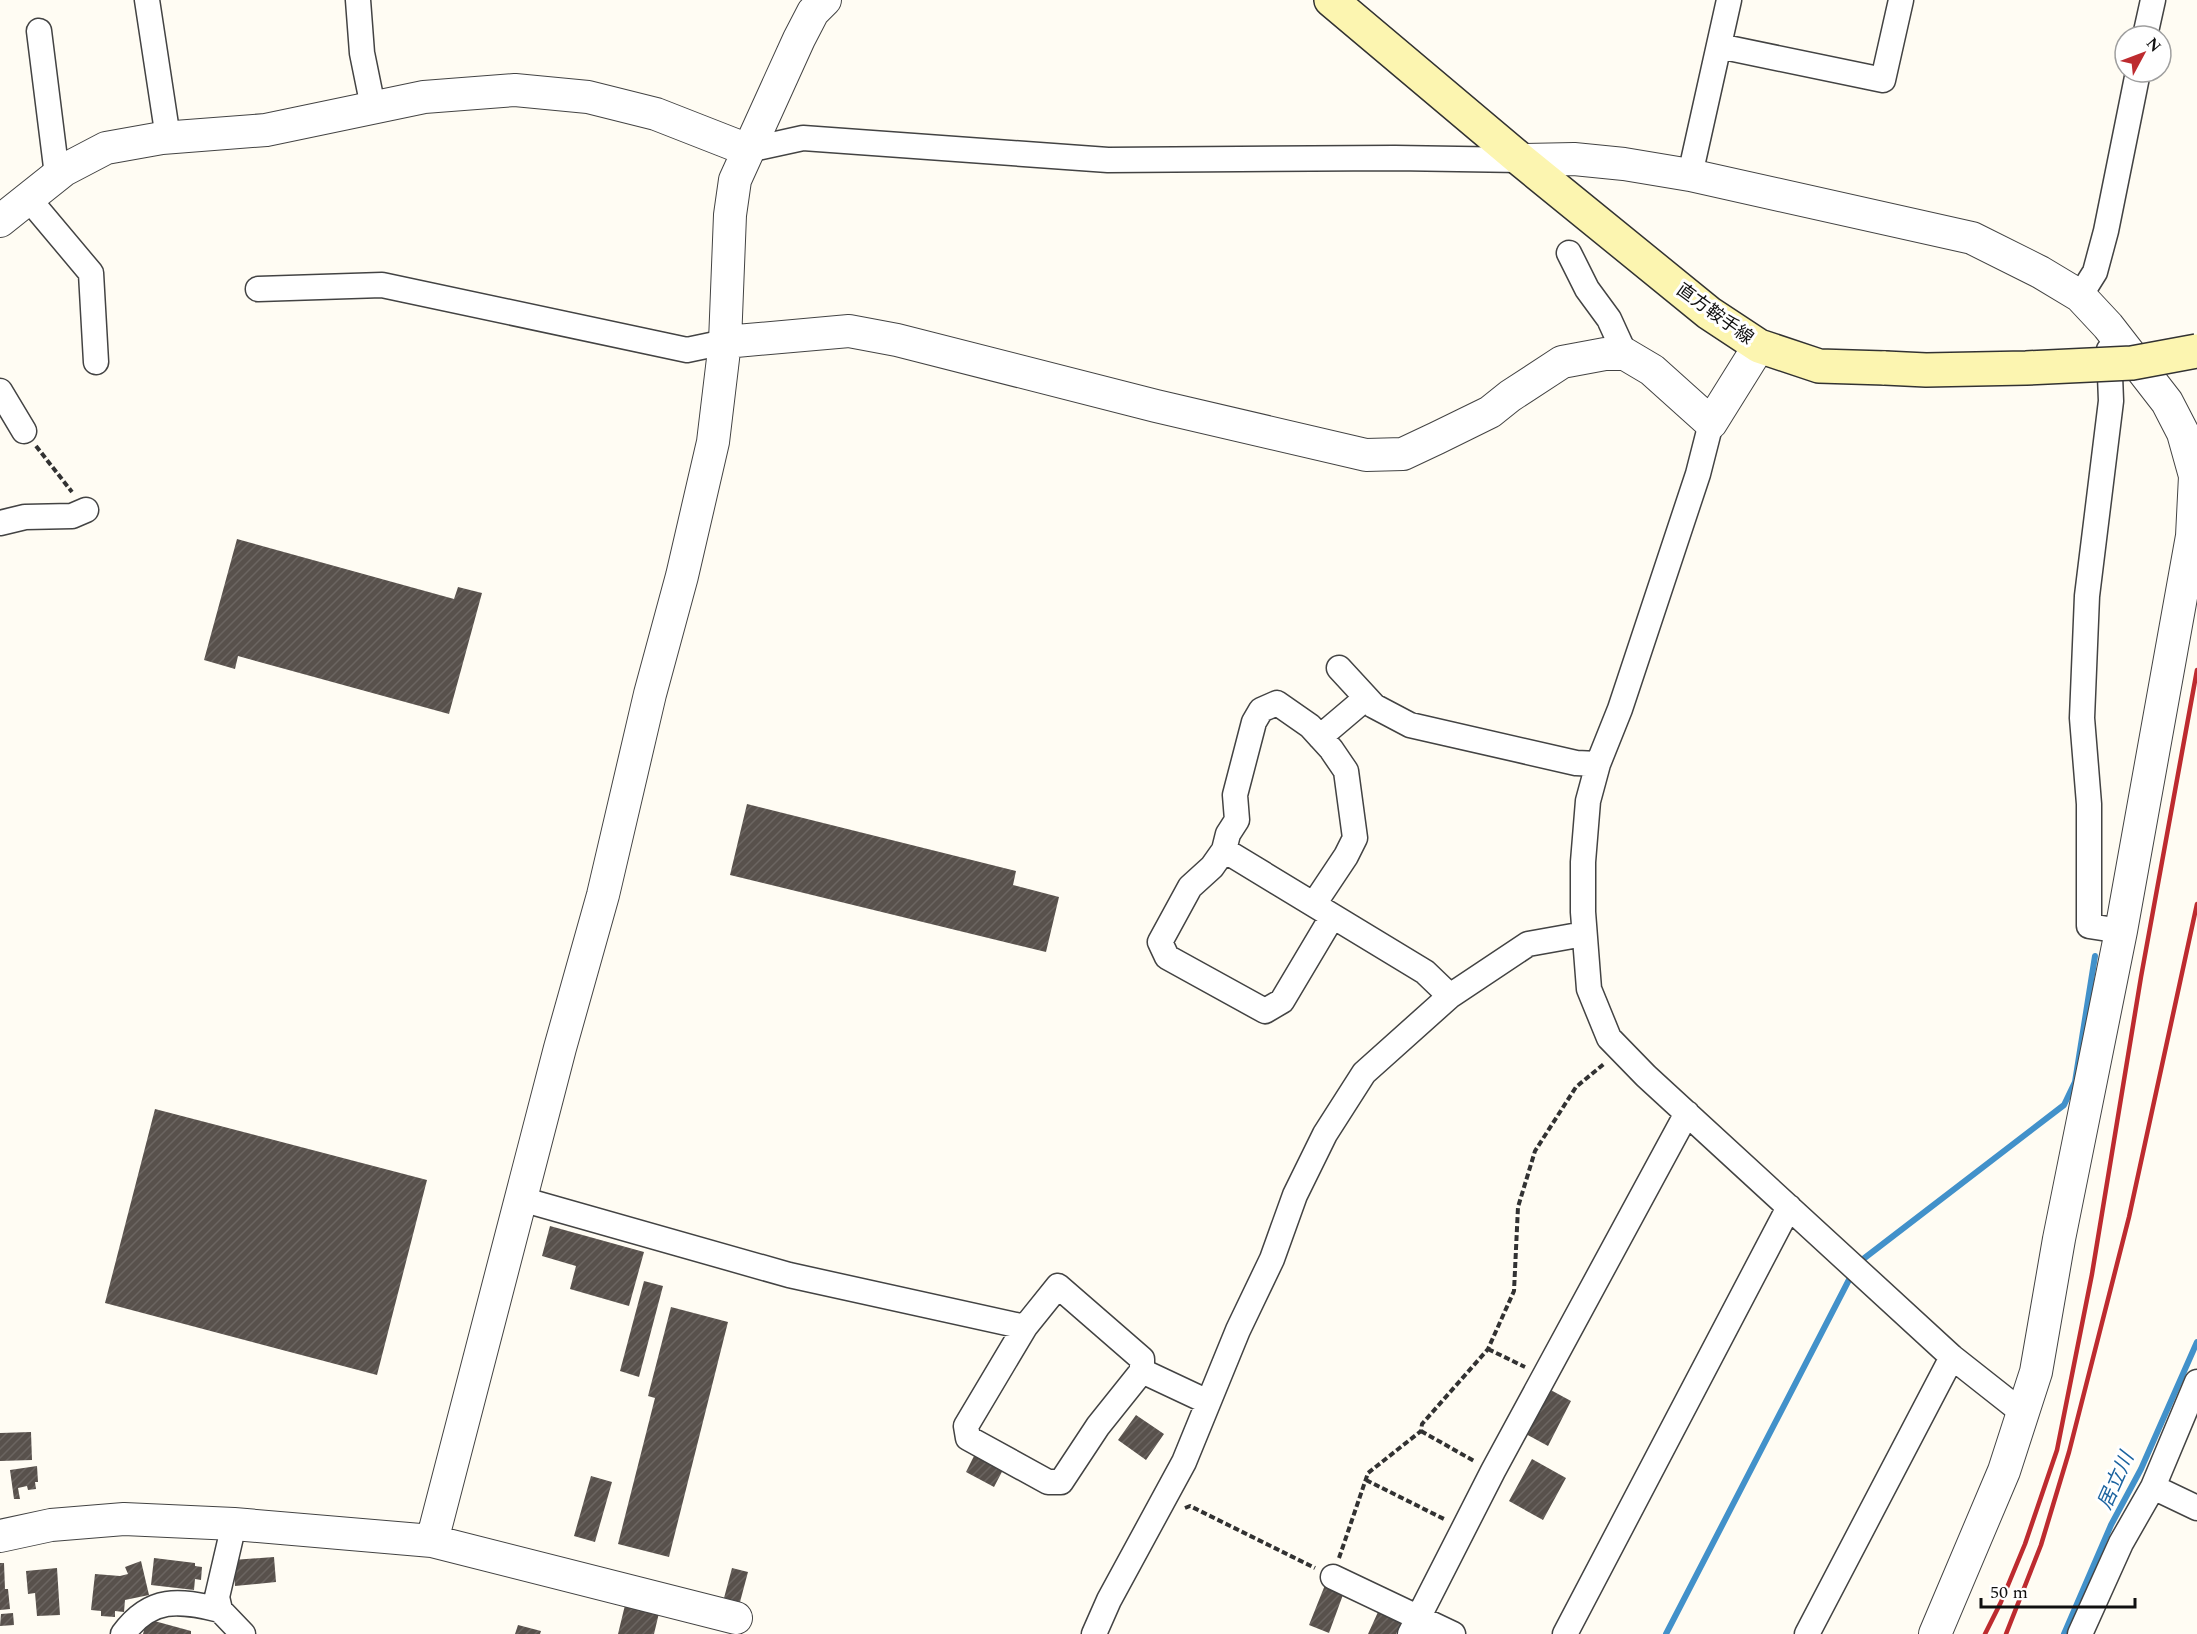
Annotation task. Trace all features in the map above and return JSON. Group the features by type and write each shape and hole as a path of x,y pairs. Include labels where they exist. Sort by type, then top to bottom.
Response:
{"main road":[{"name":"直方鞍手線","path":"1331,0 1521,160 1709,313 1759,346 1819,366 1926,370 2132,363 2197,351"}],"street":[{"path":"147,0 168,138"},
{"path":"358,0 362,53 374,107"},
{"path":"432,1541 603,895 650,693 682,576 713,442 725,342 730,215 735,180 799,39 813,12 825,0"},
{"path":"1690,176 1729,0"},
{"path":"1719,46 1883,80 1901,0"},
{"path":"2148,24 2153,0"},
{"path":"39,31 57,175"},
{"path":"2080,296 2095,272 2106,231 2136,84"},
{"path":"0,221 57,175 106,148 168,138 266,130 424,97 515,90 588,97 656,114 748,150 803,138 1108,160 1574,159 1624,164 1690,176 1972,238 2040,272 2080,296 2108,326 2168,402 2183,433 2194,476 2192,536 2121,931 2059,1239 2036,1372 2004,1471 1935,1634"},
{"path":"28,198 91,273 96,362"},
{"path":"1569,253 1587,289 1609,319 1625,354"},
{"path":"258,289 382,285 687,350 725,342 849,331 897,340 1156,406 1366,455 1403,454 1490,412 1562,362 1605,354 1625,354 1652,370 1711,423"},
{"path":"2108,326 2111,401 2087,596 2082,718 2089,804 2089,926 2121,931"},
{"path":"1759,346 1711,423 1698,474 1628,687 1598,764 1588,801 1583,862 1584,934 1588,989 1609,1038 1622,1051 1952,1357 2023,1413"},
{"path":"0,391 24,431"},
{"path":"0,524 25,517 72,516 86,510"},
{"path":"1339,668 1374,706 1410,725 1576,763 1598,764"},
{"path":"1320,737 1366,698"},
{"path":"1277,703 1310,726 1346,771 1355,837 1282,1001 1265,1011 1167,957 1160,942 1190,887 1212,867 1224,850 1228,834 1237,820 1234,795 1254,722 1261,710 1277,703"},
{"path":"1224,850 1425,972 1450,996"},
{"path":"1094,1634 1109,1600 1184,1461 1238,1330 1272,1259 1295,1195 1325,1134 1364,1072 1450,996 1528,944 1584,934"},
{"path":"1414,1626 1493,1471 1687,1113"},
{"path":"521,1199 789,1275 1025,1327"},
{"path":"1565,1634 1789,1207"},
{"path":"1058,1286 1142,1359 1142,1371 1098,1426 1061,1482 1048,1482 968,1438 966,1426 1025,1327 1058,1286"},
{"path":"1808,1634 1952,1357"},
{"path":"1142,1371 1208,1402"},
{"path":"2080,1634 2121,1543 2153,1487 2197,1382"},
{"path":"2153,1487 2197,1508"},
{"path":"0,1536 51,1525 124,1519 234,1524 432,1541 736,1618"},
{"path":"220,1610 218,1596 234,1524"},
{"path":"1333,1577 1414,1626 1453,1634"},
{"path":"123,1634 132,1622 147,1611 170,1603 188,1602 220,1610 243,1634"}],"path":[{"path":"24,431 86,510"},
{"path":"1190,1506 1333,1577 1368,1473 1421,1431 1422,1424 1488,1350 1514,1291 1518,1207 1535,1151 1576,1087 1595,1069 1622,1051"},
{"path":"1488,1350 1544,1376"},
{"path":"1421,1431 1493,1471"},
{"path":"1366,1480 1463,1529"}],"building":[{"path":"237,539 454,599 458,587 482,593 449,714 238,656 235,669 204,660"},
{"path":"747,804 1016,871 1013,885 1059,897 1046,952 730,875"},
{"path":"155,1109 427,1180 377,1375 105,1303"},
{"path":"550,1226 644,1252 629,1306 570,1289 576,1266 542,1256"},
{"path":"644,1281 663,1286 639,1377 620,1371"},
{"path":"671,1307 728,1322 669,1557 618,1544 655,1398 648,1396"},
{"path":"1547,1388 1571,1401 1548,1446 1524,1433"},
{"path":"1136,1415 1164,1434 1146,1460 1118,1440"},
{"path":"31,1432 32,1460 0,1461 0,1433"},
{"path":"976,1452 1004,1468 994,1487 966,1472"},
{"path":"1532,1459 1566,1478 1543,1520 1509,1501"},
{"path":"37,1466 36,1489 28,1490 27,1486 18,1488 20,1499 14,1499 10,1470"},
{"path":"591,1476 612,1482 595,1542 574,1536"},
{"path":"274,1557 276,1582 235,1586 233,1560"},
{"path":"154,1558 195,1563 195,1566 202,1567 201,1580 195,1579 194,1590 151,1585"},
{"path":"141,1561 149,1595 125,1600 124,1612 115,1611 115,1617 101,1616 101,1611 91,1610 95,1574 120,1576 128,1574 125,1567"},
{"path":"0,1563 4,1563 5,1589 8,1589 10,1609 0,1610"},
{"path":"57,1568 60,1615 37,1616 35,1593 28,1594 26,1571"},
{"path":"732,1568 748,1572 740,1602 724,1598"},
{"path":"1325,1585 1344,1592 1329,1633 1309,1625"},
{"path":"625,1605 659,1613 654,1634 618,1634"},
{"path":"1378,1612 1401,1623 1396,1634 1368,1634"},
{"path":"13,1613 14,1625 0,1626 1,1614"},
{"path":"147,1619 191,1631 191,1634 143,1634"},
{"path":"518,1625 541,1631 540,1634 515,1634"}],"waterway":[{"path":"1858,1263 2064,1105 2075,1082 2095,956"},
{"path":"1666,1634 1853,1272"},
{"name":"居立川","path":"2064,1634 2111,1525 2141,1469 2197,1342"}],"railway":[{"path":"1985,1634 2025,1544 2057,1450 2092,1274 2141,977 2197,670"},
{"path":"2006,1634 2041,1545 2069,1452 2129,1217 2197,904"}]}
